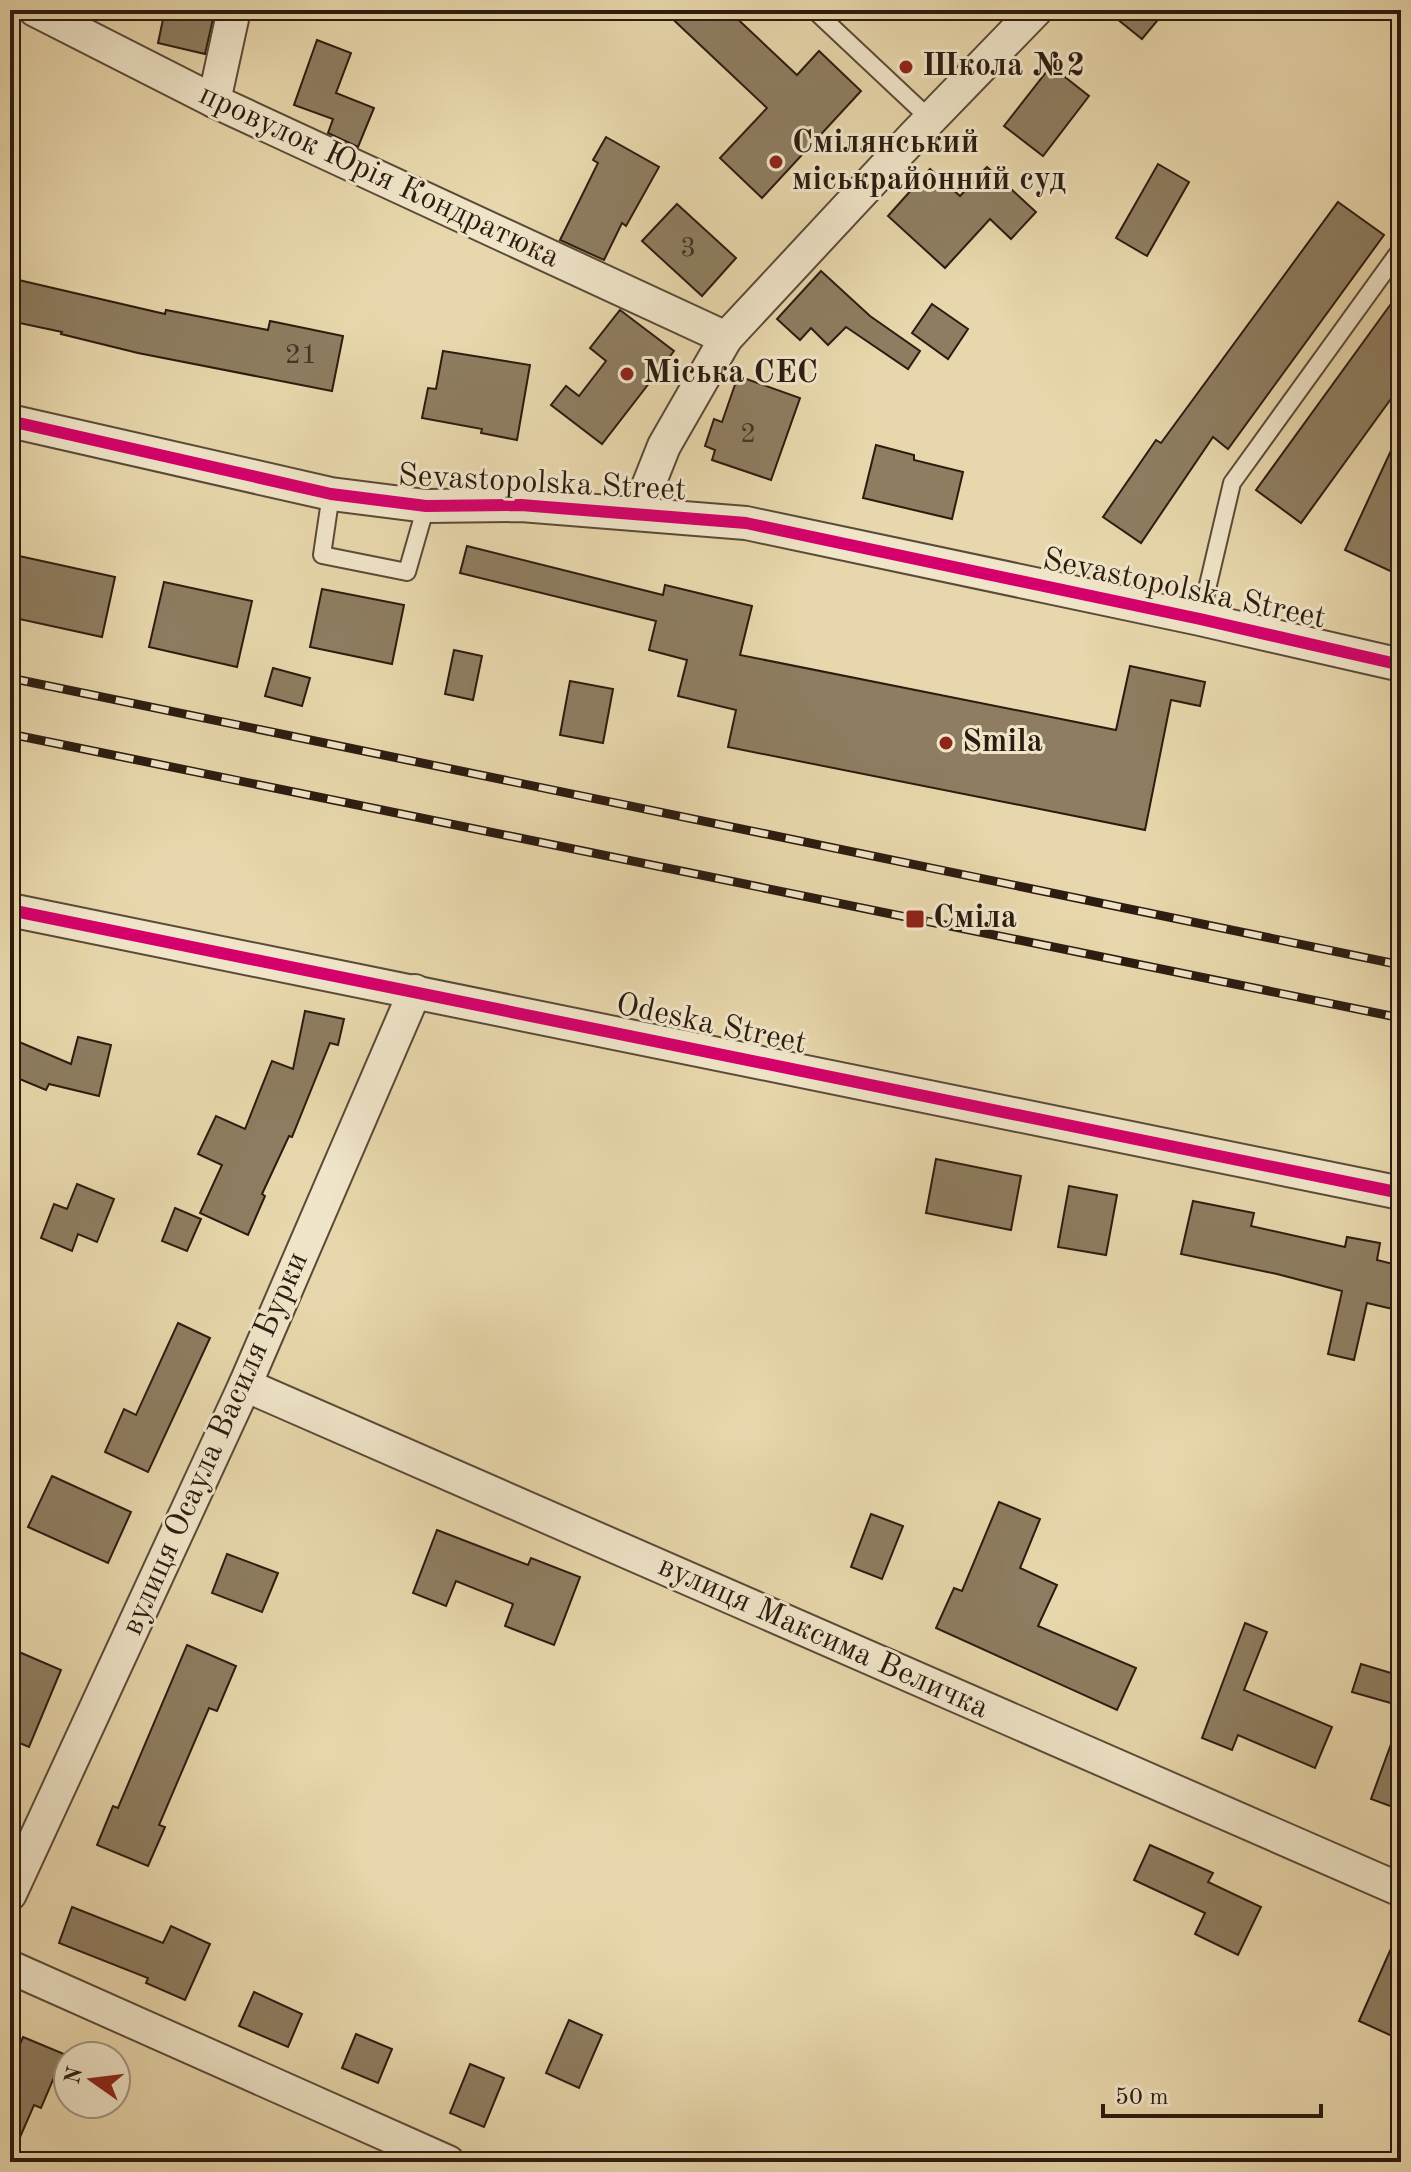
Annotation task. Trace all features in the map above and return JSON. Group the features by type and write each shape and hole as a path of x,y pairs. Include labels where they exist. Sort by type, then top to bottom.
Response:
{"street":[{"name":"провулок Юрія Кондратюка","path":"35,10 214,101 726,338"},
{"path":"214,101 234,10"},
{"path":"637,514 664,446 726,338 1036,10"},
{"name":"Sevastopolska Street","path":"10,421 331,494 426,506 521,505 746,523 1401,665"},
{"name":"Odeska Street","path":"10,910 1401,1193"},
{"name":"вулиця Осаула Василя Бурки","path":"10,1894 245,1385 415,991"},
{"name":"вулиця Максима Величка","path":"245,1385 1401,1890"},
{"path":"10,1967 448,2162"}],"lane":[{"path":"814,10 930,119"},
{"path":"1200,619 1232,483 1401,249"},
{"path":"331,494 322,555 407,572 426,506"}],"building":[{"path":"165,10 215,10 205,54 158,43"},
{"path":"663,10 728,10 797,75 819,51 861,91 762,198 720,158 767,108"},
{"path":"1106,10 1143,10 1157,21 1142,39"},
{"path":"317,40 351,53 336,93 374,108 358,147 328,133 333,119 294,105"},
{"path":"1051,66 1089,96 1043,156 1004,126"},
{"path":"606,137 659,167 626,226 622,223 604,260 560,240 598,163 593,160"},
{"path":"1158,164 1189,182 1147,256 1116,238"},
{"path":"987,167 1036,212 1011,239 990,219 945,268 888,216 930,169 960,196"},
{"path":"1338,202 1384,235 1228,449 1213,437 1141,543 1103,517 1156,440 1161,443"},
{"path":"677,204 736,258 702,296 642,241"},
{"path":"821,271 870,316 920,351 908,369 846,327 828,345 811,328 800,340 777,319"},
{"path":"10,278 165,314 166,310 268,330 270,321 343,336 332,391 138,353 10,321"},
{"path":"1401,290 1401,385 1301,523 1256,490"},
{"path":"932,304 968,329 948,359 912,333"},
{"name":"Міська СЕС","path":"620,310 674,351 602,444 551,405 566,386 579,396 606,361 590,348"},
{"path":"443,351 530,365 517,440 481,433 482,429 422,418 428,388 436,389"},
{"path":"738,376 800,398 771,480 712,460 715,450 705,446 714,419 722,422"},
{"path":"1401,429 1401,576 1345,550"},
{"path":"876,445 914,455 914,460 963,472 952,519 863,498"},
{"name":"Smila","path":"467,546 663,595 665,585 752,606 740,655 1116,730 1130,666 1205,682 1200,706 1171,700 1145,830 728,747 736,710 678,696 687,660 649,650 656,621 460,573"},
{"path":"10,554 115,577 102,637 10,617"},
{"path":"164,582 252,601 237,667 149,647"},
{"path":"322,589 404,605 392,664 310,647"},
{"path":"454,650 482,656 473,700 445,694"},
{"path":"273,668 310,678 302,706 265,696"},
{"path":"570,681 613,689 603,743 560,735"},
{"path":"305,1011 344,1019 338,1045 330,1043 292,1137 289,1136 262,1194 265,1196 248,1235 200,1213 222,1165 198,1154 216,1116 245,1129 272,1061 293,1069"},
{"path":"78,1037 111,1045 99,1096 49,1084 46,1090 10,1075 10,1038 71,1064"},
{"path":"936,1159 1021,1176 1011,1230 926,1213"},
{"path":"77,1184 114,1199 97,1242 78,1234 72,1251 41,1238 54,1204 67,1209"},
{"path":"1069,1186 1117,1195 1106,1255 1058,1247"},
{"path":"1193,1201 1254,1213 1251,1226 1345,1247 1347,1237 1380,1243 1377,1260 1401,1266 1401,1311 1367,1303 1354,1360 1328,1354 1342,1291 1181,1254"},
{"path":"175,1208 201,1219 187,1251 162,1241"},
{"path":"178,1323 210,1338 148,1472 105,1452 124,1409 136,1415"},
{"path":"52,1476 131,1512 108,1563 28,1527"},
{"path":"999,1502 1040,1519 1020,1568 1057,1585 1038,1626 1136,1668 1117,1710 936,1628 954,1588 962,1591"},
{"path":"871,1514 903,1526 882,1579 851,1567"},
{"path":"437,1530 528,1565 531,1558 580,1577 554,1645 505,1626 513,1604 456,1581 446,1606 413,1593"},
{"path":"227,1554 278,1573 262,1612 212,1593"},
{"path":"1245,1623 1267,1632 1244,1690 1332,1727 1315,1768 1238,1735 1232,1750 1202,1738"},
{"path":"187,1645 236,1666 217,1711 209,1708 159,1825 165,1827 148,1866 97,1845 113,1806 118,1808"},
{"path":"19,1652 61,1670 29,1747 10,1739 10,1674"},
{"path":"1361,1664 1401,1676 1401,1706 1352,1692"},
{"path":"1398,1725 1401,1725 1401,1810 1371,1799"},
{"path":"1150,1845 1213,1873 1208,1882 1261,1907 1238,1955 1195,1934 1205,1913 1134,1880"},
{"path":"72,1907 163,1943 171,1926 210,1944 185,2000 146,1983 148,1978 59,1943"},
{"path":"1401,1926 1401,2040 1359,2021"},
{"path":"254,1992 302,2014 288,2047 239,2026"},
{"path":"569,2020 602,2035 579,2088 546,2073"},
{"path":"356,2034 392,2049 378,2083 342,2068"},
{"path":"23,2037 52,2049 52,2082 41,2108 34,2105 10,2160 10,2068"},
{"path":"470,2064 504,2078 484,2127 450,2113"}],"railway":[{"path":"10,678 1401,965"},
{"path":"10,734 1401,1018"}],"cycle path":[{"path":"10,421 331,494 426,506 521,505 746,523 1401,665"},
{"path":"10,910 1401,1193"}],"place":[{"name":"Школа №2","path":"906,67"},
{"name":"Смілянський міськрайонний суд","path":"776,162"},
{"name":"Міська СЕС","path":"627,374"},
{"name":"Smila","path":"946,743"},
{"name":"Сміла","path":"915,919"}]}
